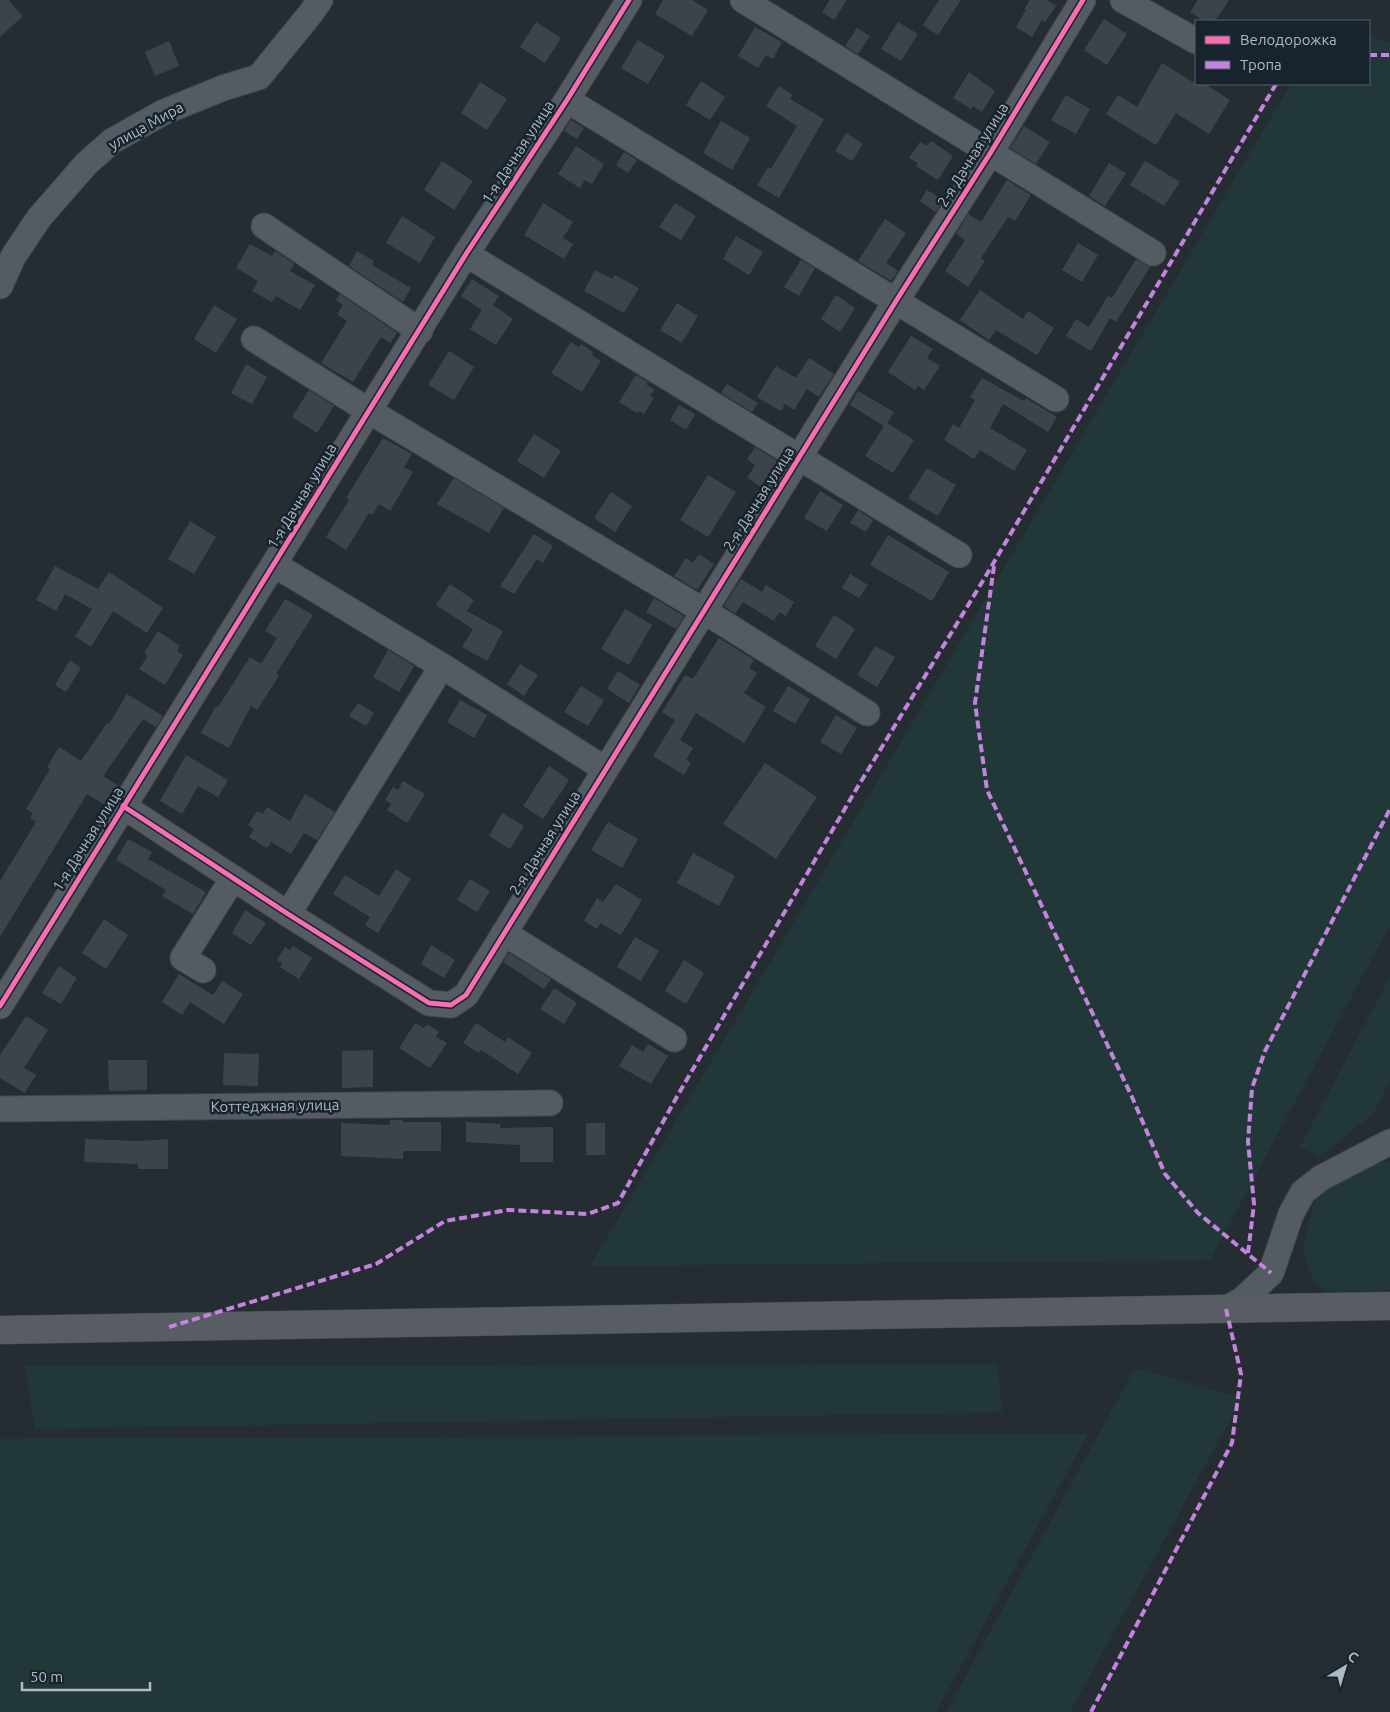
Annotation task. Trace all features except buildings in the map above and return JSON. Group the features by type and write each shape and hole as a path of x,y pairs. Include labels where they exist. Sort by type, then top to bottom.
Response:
{"main road":[{"path":"0,1330 785,1316 1234,1304 1390,1297"},
{"path":"1234,1304 1390,1306"}],"street":[{"name":"улица Мира","path":"0,286 7,253 86,164 112,141 164,112 223,88 259,77 311,14 320,0"},
{"name":"1-я Дачная улица","path":"0,1006 466,254 567,100 629,0"},
{"path":"743,0 1153,253"},
{"name":"2-я Дачная улица","path":"288,914 429,1003 451,1006 466,995 896,301 991,152 1083,0"},
{"path":"1123,0 1195,40"},
{"path":"567,100 1056,399"},
{"path":"264,226 420,331"},
{"path":"466,254 959,555"},
{"path":"254,339 369,411 704,611 867,713"},
{"path":"275,565 442,666 605,769"},
{"path":"123,806 288,914 442,666"},
{"path":"203,970 184,958 233,878"},
{"path":"504,933 674,1039"},
{"name":"Коттеджная улица","path":"0,1109 550,1103"},
{"path":"1234,1304 1271,1273 1291,1214 1303,1192 1321,1178 1390,1142"}],"green space":[{"path":"1370,35 1390,43 1390,925 1210,1260 590,1266 1290,85 1370,85"},
{"path":"1390,977 1390,1081 1373,1114 1319,1157 1300,1147"},
{"path":"1376,1162 1390,1162 1390,1290 1329,1292 1316,1284 1307,1266 1303,1249 1313,1205 1323,1192"},
{"path":"998,1364 1002,1412 35,1429 25,1366"},
{"path":"1135,1368 1242,1398 1070,1712 946,1712"},
{"path":"1088,1434 936,1712 0,1712 0,1439"}],"marked path":[{"path":"1370,55 1390,55"},
{"path":"169,1327 376,1264 445,1221 508,1210 588,1214 618,1203 679,1093 857,788 984,579 1275,85"},
{"path":"994,566 975,703 987,790 1132,1097 1165,1174 1198,1213 1271,1273"},
{"path":"1248,1253 1254,1204 1248,1142 1252,1088 1265,1051 1390,809"},
{"path":"1091,1712 1232,1443 1241,1374 1226,1309"}],"cycle path":[{"path":"0,1006 466,254 567,100 629,0"},
{"path":"123,806 429,1003 451,1005 466,995 896,301 991,152 1083,0"}]}
